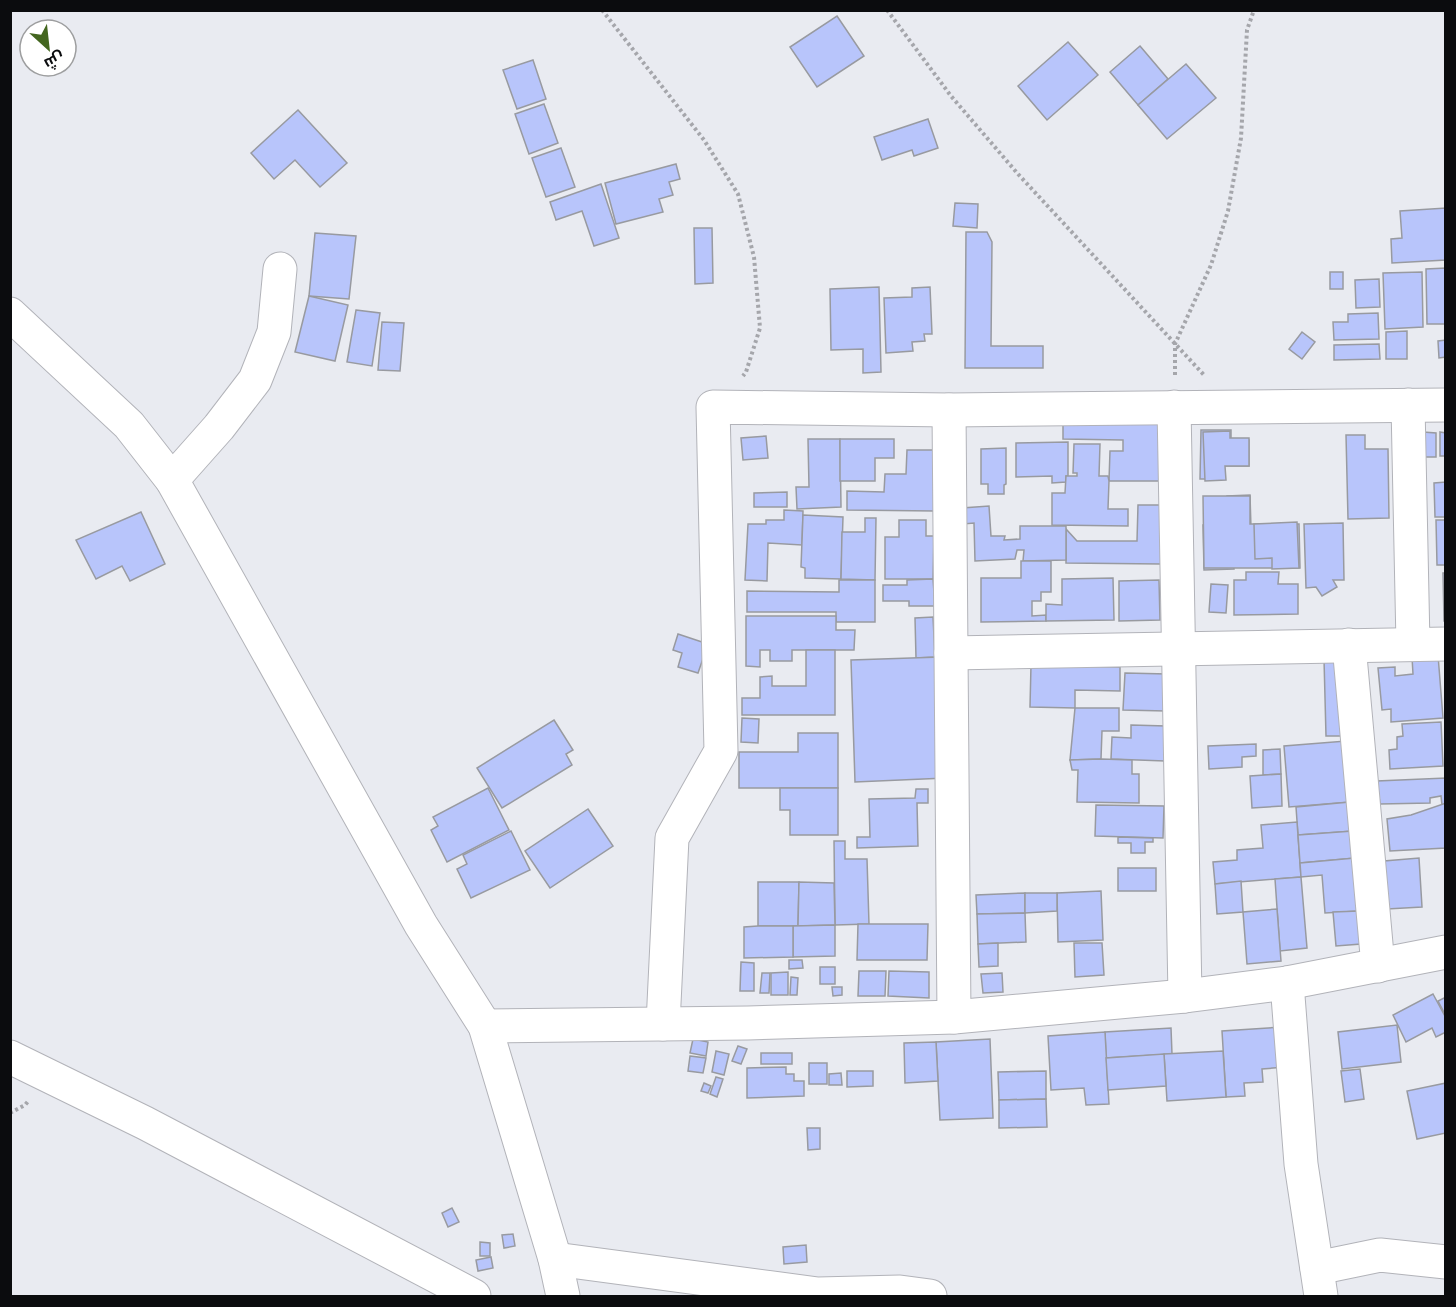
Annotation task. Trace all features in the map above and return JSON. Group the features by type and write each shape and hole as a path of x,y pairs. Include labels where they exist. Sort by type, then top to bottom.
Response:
{"street":[{"path":"172,480 219,427 255,380 274,332 280,269"},
{"path":"10,314 129,425 172,480 421,925 485,1026 564,1296"},
{"path":"1408,405 1413,644"},
{"path":"663,1024 672,838 721,751 714,407 949,410 1446,405"},
{"path":"1174,407 1185,996"},
{"path":"949,410 954,1017"},
{"path":"951,652 1446,644"},
{"path":"1349,645 1378,966"},
{"path":"485,1026 748,1023 954,1017 1185,996 1287,983 1446,952"},
{"path":"1287,983 1301,1164 1319,1282 1380,1255 1446,1262"},
{"path":"10,1056 145,1123 474,1296"},
{"path":"555,1259 818,1294 900,1292 930,1296"}],"path":[{"path":"602,10 704,140 738,194 754,257 760,328 746,372 714,407"},
{"path":"887,10 951,96 1018,174 1233,407"},
{"path":"1174,407 1175,344 1211,265 1228,211 1241,138 1247,30 1254,10"}],"building":[{"path":"837,16 864,56 817,87 790,47"},
{"path":"1068,42 1098,75 1047,120 1018,86"},
{"path":"1140,46 1168,79 1138,105 1110,72"},
{"path":"533,60 546,99 517,109 503,70"},
{"path":"1186,64 1216,98 1167,139 1138,105"},
{"path":"544,104 558,143 529,154 515,114"},
{"path":"298,110 347,163 320,187 295,160 274,179 251,153"},
{"path":"928,119 938,148 914,156 912,150 882,160 874,137"},
{"path":"561,148 575,187 546,197 532,158"},
{"path":"676,164 680,179 669,182 673,195 659,199 663,212 616,224 605,183"},
{"path":"601,184 619,238 594,246 582,211 556,220 550,202"},
{"path":"955,203 978,204 977,228 953,226"},
{"path":"1446,208 1446,260 1392,263 1391,239 1402,238 1400,211"},
{"path":"694,228 712,228 713,283 695,284"},
{"path":"966,232 987,232 992,242 991,346 1043,346 1043,368 965,368"},
{"path":"315,233 356,236 349,299 309,296"},
{"path":"1446,268 1446,324 1427,324 1426,269"},
{"path":"1330,272 1343,272 1343,289 1330,289"},
{"path":"1422,272 1423,327 1385,329 1383,273"},
{"path":"1379,279 1380,307 1356,308 1355,280"},
{"path":"879,287 881,372 863,373 863,349 831,350 830,289"},
{"path":"930,287 932,334 924,334 925,341 912,342 913,351 886,353 884,298 912,297 912,288"},
{"path":"309,296 348,305 335,361 295,352"},
{"path":"356,310 380,313 372,366 347,362"},
{"path":"1378,313 1379,339 1334,340 1333,322 1348,322 1348,314"},
{"path":"382,322 404,323 400,371 378,370"},
{"path":"1407,331 1407,359 1386,359 1386,332"},
{"path":"1302,332 1315,342 1302,359 1289,349"},
{"path":"1446,340 1446,357 1439,358 1438,341"},
{"path":"1379,344 1380,359 1334,360 1334,345"},
{"path":"1063,419 1161,420 1160,481 1109,481 1110,451 1123,451 1123,440 1063,439"},
{"path":"1201,430 1231,430 1231,439 1249,440 1249,466 1224,466 1224,479 1200,479"},
{"path":"1230,431 1230,438 1249,438 1249,466 1225,466 1226,480 1205,481 1203,432"},
{"path":"1423,432 1436,433 1436,457 1423,457"},
{"path":"1440,432 1446,433 1446,456 1440,456"},
{"path":"1346,435 1365,435 1365,449 1388,449 1389,518 1348,519"},
{"path":"766,436 768,458 743,460 741,438"},
{"path":"808,439 840,439 841,507 797,509 796,487 809,487"},
{"path":"840,439 894,439 894,458 875,458 875,481 840,481"},
{"path":"1068,442 1066,482 1052,483 1052,476 1016,477 1016,443"},
{"path":"1074,444 1100,444 1099,476 1108,476 1108,509 1128,509 1128,526 1052,525 1052,493 1065,493 1066,476 1077,476 1077,473 1073,473"},
{"path":"1006,448 1004,494 988,494 988,484 981,484 981,449"},
{"path":"907,450 936,450 935,511 847,510 847,491 884,492 885,474 906,474"},
{"path":"1446,482 1446,517 1435,517 1434,483"},
{"path":"787,492 787,507 754,507 754,493"},
{"path":"1250,495 1252,561 1233,561 1234,569 1204,570 1203,525 1228,523 1227,496"},
{"path":"1203,496 1250,496 1250,524 1299,524 1300,568 1204,568"},
{"path":"1138,505 1162,505 1161,564 1066,563 1066,529 1077,541 1137,541"},
{"path":"989,506 991,536 1005,536 1004,540 1020,539 1020,526 1066,526 1066,560 1023,561 1024,550 1017,550 1015,559 975,561 974,523 963,524 962,508"},
{"path":"784,510 803,511 802,545 768,543 767,581 745,580 748,524 766,524 766,520 784,520"},
{"path":"141,512 165,564 130,581 122,566 96,579 76,540"},
{"path":"803,515 843,517 841,579 805,578 805,568 801,567"},
{"path":"865,518 876,518 875,580 841,579 842,532 865,532"},
{"path":"899,520 926,520 926,536 934,536 933,579 885,579 885,537 899,537"},
{"path":"1436,520 1446,520 1446,565 1437,565"},
{"path":"1297,522 1299,568 1272,569 1272,558 1255,559 1254,524"},
{"path":"1343,523 1344,580 1333,580 1337,587 1322,596 1316,587 1306,588 1304,524"},
{"path":"1021,561 1051,561 1051,592 1041,592 1041,601 1032,601 1032,616 1046,615 1046,621 981,622 981,578 1021,578"},
{"path":"1246,572 1279,572 1278,584 1298,584 1298,614 1234,615 1234,580 1246,580"},
{"path":"1443,573 1446,573 1446,621 1444,621"},
{"path":"1113,578 1114,620 1046,621 1046,604 1062,605 1062,579"},
{"path":"933,579 935,606 909,606 909,601 883,601 883,585 907,585 907,580"},
{"path":"839,580 875,580 875,622 836,622 836,612 747,612 747,591 839,592"},
{"path":"1159,580 1160,620 1119,621 1119,581"},
{"path":"1211,584 1228,585 1226,613 1209,612"},
{"path":"746,616 836,616 836,630 855,630 854,650 792,650 792,661 770,661 770,650 760,650 760,667 746,666"},
{"path":"933,617 935,657 916,658 915,618"},
{"path":"678,634 708,644 698,673 678,667 682,653 673,650"},
{"path":"806,650 835,650 835,715 742,715 742,698 760,698 760,677 772,676 772,686 806,686"},
{"path":"1438,655 1443,718 1391,722 1391,709 1382,710 1378,668 1395,667 1395,676 1413,674 1412,657"},
{"path":"941,657 946,778 855,782 851,660"},
{"path":"1324,659 1343,659 1344,736 1326,736"},
{"path":"1031,665 1120,667 1120,691 1075,690 1075,708 1030,707"},
{"path":"1125,673 1167,674 1166,711 1123,710"},
{"path":"1075,708 1119,708 1119,731 1102,731 1101,759 1070,760"},
{"path":"742,718 759,719 758,743 741,742"},
{"path":"554,720 573,750 566,754 572,765 502,808 477,768"},
{"path":"1441,722 1443,766 1390,769 1389,750 1397,749 1397,737 1403,736 1402,724"},
{"path":"1131,725 1166,726 1165,761 1111,759 1112,737 1131,738"},
{"path":"798,733 838,733 838,788 739,788 739,752 798,752"},
{"path":"1346,741 1350,802 1289,807 1284,746"},
{"path":"1256,744 1256,756 1242,757 1242,767 1209,769 1208,746"},
{"path":"1280,749 1281,774 1263,775 1263,750"},
{"path":"1070,760 1132,760 1132,774 1139,774 1139,803 1077,802 1078,770 1072,770"},
{"path":"1281,774 1282,806 1252,808 1250,776"},
{"path":"1446,778 1446,804 1442,805 1441,796 1430,798 1430,803 1380,804 1377,781"},
{"path":"488,788 509,830 447,862 431,830 438,826 433,817"},
{"path":"780,788 838,788 838,835 790,835 790,810 780,810"},
{"path":"916,789 928,789 928,803 917,803 918,846 857,848 857,837 870,837 869,799 915,798"},
{"path":"1350,802 1353,831 1298,835 1296,807"},
{"path":"1446,803 1446,848 1390,851 1387,819 1411,815"},
{"path":"1096,805 1164,806 1163,838 1095,836"},
{"path":"588,809 613,846 550,888 525,851"},
{"path":"1297,822 1301,877 1215,884 1213,862 1237,860 1237,850 1263,848 1261,825"},
{"path":"511,831 530,870 471,898 457,869 467,864 463,855"},
{"path":"1353,831 1355,858 1300,863 1298,835"},
{"path":"1118,837 1153,838 1153,842 1145,842 1145,853 1131,853 1131,843 1118,843"},
{"path":"834,841 845,841 845,859 867,859 869,924 835,925"},
{"path":"1355,858 1359,911 1325,913 1322,875 1301,877 1300,863"},
{"path":"1419,858 1422,907 1387,909 1384,861"},
{"path":"1118,868 1156,868 1156,891 1118,891"},
{"path":"1301,877 1307,948 1280,951 1275,879"},
{"path":"1241,881 1243,912 1217,914 1215,884"},
{"path":"758,882 799,882 798,926 758,926"},
{"path":"799,882 834,883 835,925 798,926"},
{"path":"1101,891 1103,940 1058,942 1057,893"},
{"path":"1025,893 1025,913 977,914 976,895"},
{"path":"1025,893 1057,893 1057,911 1025,913"},
{"path":"1277,909 1281,961 1247,964 1243,912"},
{"path":"1359,911 1361,944 1336,946 1333,912"},
{"path":"1025,913 1026,942 978,944 977,914"},
{"path":"858,924 928,924 927,960 857,960"},
{"path":"835,925 835,956 793,957 793,926"},
{"path":"793,926 793,957 744,958 744,927"},
{"path":"998,943 998,966 979,967 978,944"},
{"path":"1074,943 1102,943 1104,975 1075,977"},
{"path":"789,960 802,960 803,968 789,969"},
{"path":"741,962 754,963 754,991 740,991"},
{"path":"820,967 835,967 835,984 820,984"},
{"path":"859,971 886,971 885,996 858,996"},
{"path":"889,971 929,972 929,998 888,996"},
{"path":"788,972 788,995 771,995 771,973"},
{"path":"762,973 770,973 769,993 760,993"},
{"path":"1002,973 1003,992 983,993 981,974"},
{"path":"791,977 798,978 797,995 790,995"},
{"path":"832,987 842,987 842,995 833,996"},
{"path":"1433,994 1446,1018 1446,1032 1436,1037 1432,1028 1406,1042 1393,1015"},
{"path":"1446,997 1446,1016 1438,1001"},
{"path":"1397,1025 1401,1062 1342,1069 1338,1032"},
{"path":"1283,1027 1285,1067 1262,1069 1263,1082 1244,1083 1245,1096 1226,1097 1222,1031"},
{"path":"1171,1028 1172,1054 1106,1058 1105,1032"},
{"path":"1105,1032 1109,1104 1086,1105 1084,1088 1051,1090 1048,1036"},
{"path":"693,1039 708,1042 706,1056 690,1053"},
{"path":"990,1039 993,1118 940,1120 936,1042"},
{"path":"936,1042 938,1081 905,1083 904,1043"},
{"path":"738,1046 747,1049 741,1064 732,1061"},
{"path":"716,1051 729,1054 724,1075 712,1072"},
{"path":"1223,1051 1226,1097 1167,1101 1164,1054"},
{"path":"761,1053 792,1053 792,1064 761,1064"},
{"path":"1164,1054 1166,1086 1108,1090 1106,1058"},
{"path":"690,1056 706,1058 703,1073 688,1071"},
{"path":"809,1063 827,1063 827,1084 809,1084"},
{"path":"786,1067 786,1074 794,1074 794,1081 804,1081 804,1096 747,1098 747,1068"},
{"path":"1360,1069 1364,1099 1345,1102 1341,1071"},
{"path":"847,1071 873,1071 873,1086 847,1087"},
{"path":"1046,1071 1046,1099 999,1100 998,1072"},
{"path":"841,1073 842,1085 829,1085 829,1074"},
{"path":"716,1077 723,1079 717,1097 710,1094"},
{"path":"704,1083 711,1086 708,1093 701,1091"},
{"path":"1446,1083 1446,1133 1417,1139 1407,1091"},
{"path":"1046,1099 1047,1127 999,1128 999,1100"},
{"path":"807,1128 820,1128 820,1149 808,1150"},
{"path":"452,1208 459,1222 448,1227 442,1213"},
{"path":"513,1234 515,1246 504,1248 502,1235"},
{"path":"480,1242 490,1243 490,1256 480,1256"},
{"path":"806,1245 807,1262 784,1264 783,1247"},
{"path":"491,1257 493,1268 478,1271 476,1260"}]}
